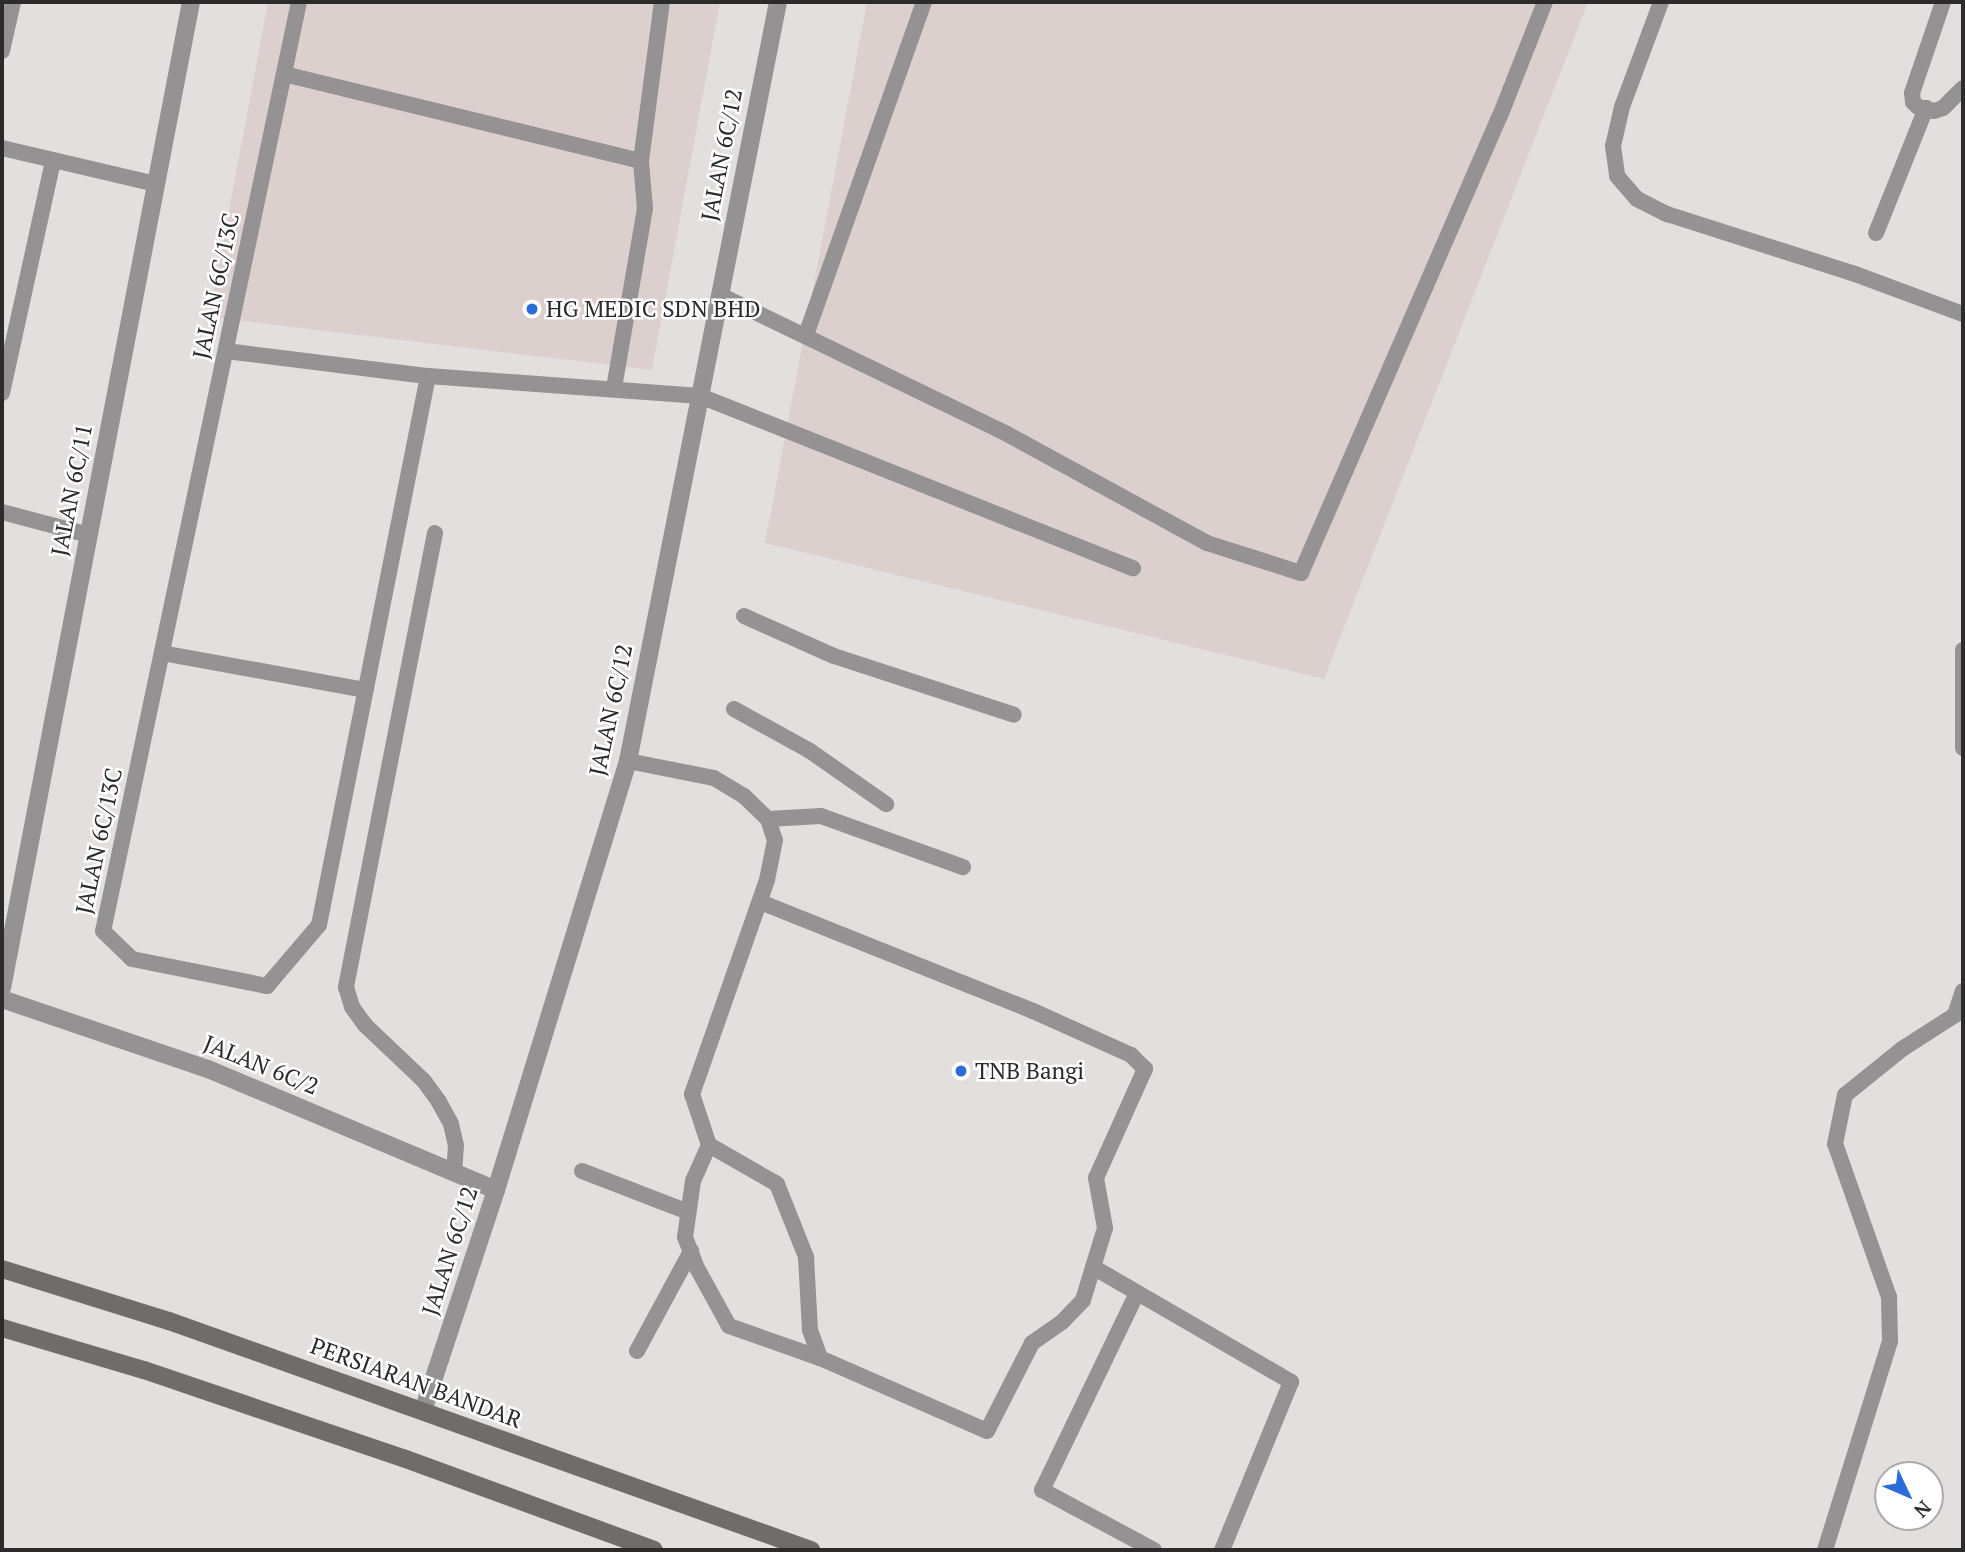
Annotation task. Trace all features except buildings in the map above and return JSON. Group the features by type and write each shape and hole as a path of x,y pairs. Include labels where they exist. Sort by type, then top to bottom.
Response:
{"main road":[{"name":"PERSIARAN BANDAR","path":"2,1269 169,1321 811,1550"},
{"path":"2,1328 144,1370 403,1458 654,1550"}],"street":[{"name":"JALAN 6C/11","path":"2,988 191,2"},
{"name":"JALAN 6C/12","path":"423,1411 496,1190 628,761 778,2"},
{"name":"JALAN 6C/2","path":"2,999 208,1069 496,1190"}],"lane":[{"path":"2,51 13,2"},
{"name":"JALAN 6C/13C","path":"299,2 103,931 132,959 267,986 319,925 428,376"},
{"path":"614,388 645,209 641,161 662,2"},
{"path":"806,335 924,2"},
{"path":"720,295 1007,434 1207,543 1301,573 1500,116 1545,2"},
{"path":"1661,2 1622,107 1613,145 1617,176 1637,199 1667,214 1854,274 1963,314"},
{"path":"1943,2 1912,93 1913,102 1926,108 1943,108 1963,88"},
{"path":"284,74 641,161"},
{"path":"1876,233 1926,108"},
{"path":"2,148 156,184"},
{"path":"2,393 52,160"},
{"path":"226,351 428,376 700,396 1133,568"},
{"path":"2,512 89,535"},
{"path":"435,534 346,987 352,1007 365,1025 424,1082 439,1102 451,1124 456,1145 454,1173"},
{"path":"744,616 834,656 1014,715"},
{"path":"1963,650 1963,748"},
{"path":"162,653 366,690"},
{"path":"734,709 810,751 886,804"},
{"path":"628,761 714,778 744,796 768,819 775,840 760,902 692,1094 709,1146 693,1181 685,1237 729,1326 820,1358 987,1431 1032,1343 1063,1321 1083,1300 1105,1228 1096,1178 1145,1069 1131,1055 1033,1011 760,902"},
{"path":"768,819 821,816 963,867"},
{"path":"1825,1550 1889,1341 1889,1297 1835,1144 1845,1095 1902,1049 1955,1015 1963,991"},
{"path":"709,1146 777,1184 806,1256 810,1330 820,1358"},
{"path":"582,1171 688,1212"},
{"path":"637,1351 691,1251"},
{"path":"1093,1267 1292,1382 1222,1550"},
{"path":"1137,1293 1042,1490 1154,1550"}],"shaded area":[{"path":"268,2 720,2 652,370 209,317"},
{"path":"867,2 1588,2 1324,679 765,543"}],"place":[{"name":"HG MEDIC SDN BHD","path":"532,309"},
{"name":"TNB Bangi","path":"961,1071"}]}
